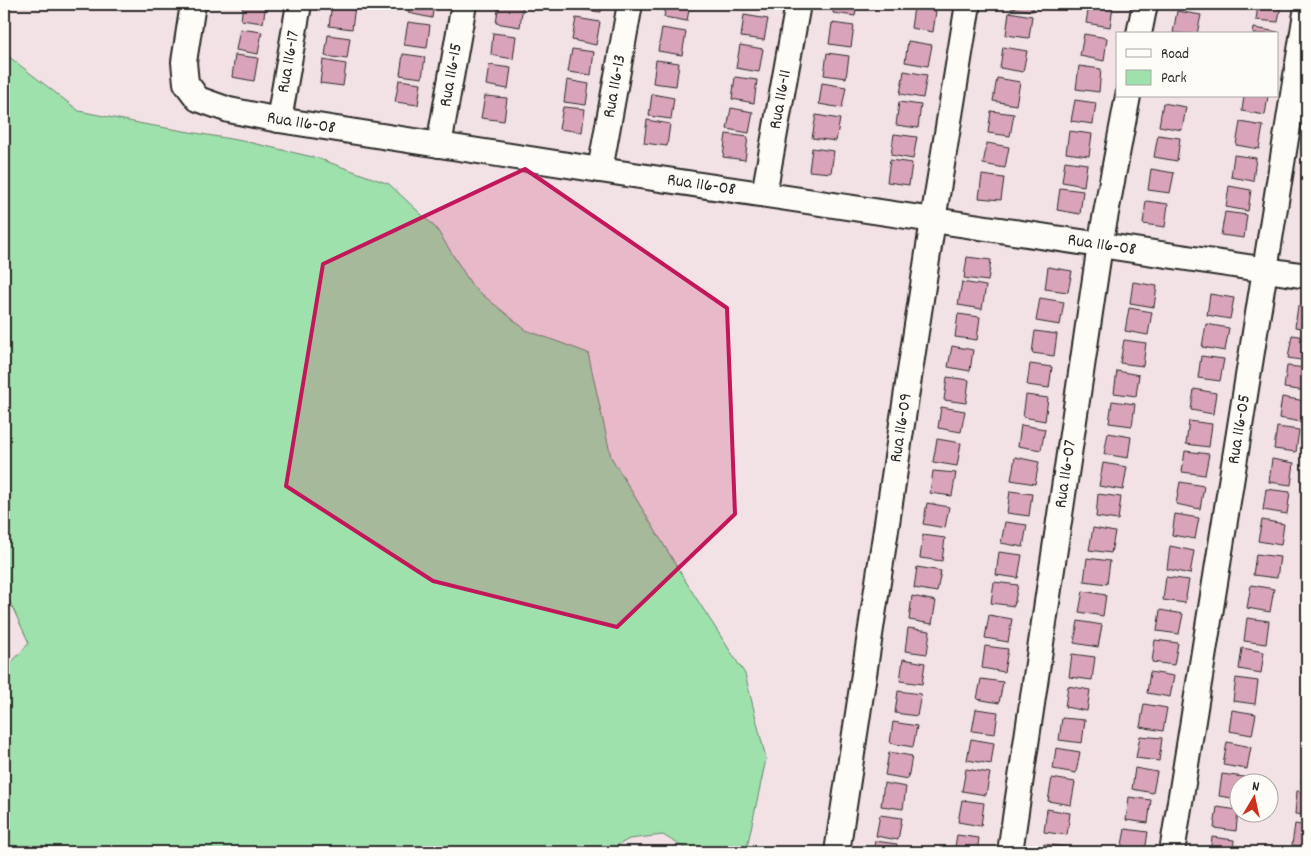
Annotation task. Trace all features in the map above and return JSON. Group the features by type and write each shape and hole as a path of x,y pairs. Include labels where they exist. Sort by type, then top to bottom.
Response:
{"street":[{"name":"Rua 116-08","path":"193,4 184,62 186,83 198,99 229,110 279,120 600,170 1307,276"},
{"name":"Rua 116-17","path":"279,120 299,4"},
{"name":"Rua 116-15","path":"439,145 464,4"},
{"name":"Rua 116-13","path":"600,170 630,4"},
{"name":"Rua 116-11","path":"764,194 798,4"},
{"name":"Rua 116-09","path":"837,852 933,220 968,4"},
{"path":"1139,32 1145,4"},
{"name":"Rua 116-05","path":"1172,852 1307,7"},
{"name":"Rua 116-07","path":"1010,852 1100,245 1128,98"}],"highlighted area":[{"path":"525,169 727,308 735,514 617,627 433,581 286,486 323,264"}],"green space":[{"path":"4,53 79,111 248,142 317,158 389,184 436,228 473,287 526,330 588,353 611,457 691,590 745,674 766,759 746,852 691,852 663,835 629,839 606,852 4,852 4,671 29,643 8,598 4,598"}],"building":[{"path":"243,4 266,4 263,23 241,20"},
{"path":"332,4 355,6 352,29 329,26"},
{"path":"410,4 434,4 432,18 408,13"},
{"path":"499,4 523,4 520,27 496,23"},
{"path":"578,4 602,4 601,12 577,9"},
{"path":"666,4 690,4 687,21 664,17"},
{"path":"748,4 771,4 770,7"},
{"path":"834,4 857,4 855,16 833,13"},
{"path":"1011,4 1034,4 1033,11 1011,8"},
{"path":"1089,4 1113,6 1110,27 1086,23"},
{"path":"1179,4 1203,4 1202,8"},
{"path":"1258,4 1281,4 1278,22 1256,20"},
{"path":"914,7 936,11 933,32 911,28"},
{"path":"1177,11 1201,15 1197,32 1173,32"},
{"path":"1009,12 1032,16 1029,38 1006,35"},
{"path":"744,15 768,19 764,40 741,37"},
{"path":"576,18 600,22 596,45 572,40"},
{"path":"408,22 430,25 427,48 404,45"},
{"path":"832,23 854,26 851,47 829,44"},
{"path":"662,28 686,32 682,55 658,51"},
{"path":"1254,28 1278,32 1253,32"},
{"path":"240,29 262,32 258,54 236,50"},
{"path":"493,33 516,36 513,59 491,55"},
{"path":"1084,34 1107,38 1104,61 1080,56"},
{"path":"328,35 350,38 347,59 325,56"},
{"path":"908,41 932,45 928,66 905,62"},
{"path":"740,45 763,49 759,72 736,68"},
{"path":"1003,47 1027,51 1023,72 1000,68"},
{"path":"572,49 594,52 591,75 568,72"},
{"path":"827,53 849,56 846,78 824,75"},
{"path":"403,54 425,57 422,78 400,75"},
{"path":"235,55 258,58 254,81 232,77"},
{"path":"323,60 346,64 343,86 320,83"},
{"path":"656,60 679,63 676,86 653,83"},
{"path":"489,65 511,68 508,89 486,85"},
{"path":"1079,66 1101,69 1099,92 1076,89"},
{"path":"904,71 927,75 923,98 900,94"},
{"path":"735,77 757,80 754,103 732,99"},
{"path":"997,78 1020,82 1016,105 993,101"},
{"path":"399,80 421,83 418,105 395,102"},
{"path":"567,80 589,84 586,105 564,102"},
{"path":"822,83 846,87 842,108 819,104"},
{"path":"652,94 674,98 671,119 649,116"},
{"path":"485,96 507,98 504,121 481,118"},
{"path":"1244,98 1268,98 1265,115 1242,111"},
{"path":"1075,100 1096,103 1093,124 1071,121"},
{"path":"899,102 921,105 918,128 896,125"},
{"path":"1163,103 1186,107 1182,130 1159,126"},
{"path":"563,107 585,109 582,132 559,129"},
{"path":"731,108 753,112 749,133 727,129"},
{"path":"991,111 1014,114 1010,136 988,133"},
{"path":"816,115 840,119 836,141 812,138"},
{"path":"647,120 670,124 667,146 644,143"},
{"path":"1240,122 1263,126 1259,149 1236,145"},
{"path":"1069,131 1092,134 1089,156 1066,153"},
{"path":"726,134 748,137 745,160 723,157"},
{"path":"894,134 917,137 913,159 891,155"},
{"path":"1158,135 1180,138 1177,161 1154,157"},
{"path":"987,143 1009,147 1005,168 983,164"},
{"path":"812,148 834,151 831,173 809,171"},
{"path":"1234,155 1256,158 1253,181 1231,177"},
{"path":"890,160 912,163 909,185 887,182"},
{"path":"1065,161 1087,164 1084,186 1062,182"},
{"path":"1151,169 1174,173 1170,193 1148,190"},
{"path":"982,175 1004,178 1001,200 979,198"},
{"path":"1229,186 1251,190 1248,211 1226,207"},
{"path":"1060,188 1083,191 1080,214 1057,210"},
{"path":"1146,201 1168,204 1165,227 1143,224"},
{"path":"1225,212 1247,215 1244,238 1221,235"},
{"path":"967,257 991,260 988,281 964,278"},
{"path":"1048,267 1072,271 1068,292 1045,289"},
{"path":"962,282 986,286 982,309 958,305"},
{"path":"1133,282 1157,286 1154,307 1130,303"},
{"path":"1210,294 1234,298 1230,319 1207,315"},
{"path":"1040,298 1064,302 1060,325 1036,321"},
{"path":"1298,306 1307,308 1307,329 1295,327"},
{"path":"1129,308 1152,312 1148,335 1125,331"},
{"path":"958,314 980,317 977,340 955,337"},
{"path":"1206,324 1229,328 1225,351 1202,347"},
{"path":"1035,331 1057,334 1054,356 1032,353"},
{"path":"1292,335 1307,337 1307,361 1288,358"},
{"path":"1124,340 1146,343 1143,366 1120,363"},
{"path":"952,346 973,350 970,371 948,367"},
{"path":"1201,356 1224,359 1220,381 1198,378"},
{"path":"1030,364 1052,367 1049,388 1027,385"},
{"path":"1287,366 1307,368 1307,391 1284,388"},
{"path":"1117,371 1139,375 1136,396 1114,393"},
{"path":"947,377 969,380 966,403 944,400"},
{"path":"1194,389 1216,393 1213,414 1191,410"},
{"path":"1026,395 1048,398 1045,421 1023,417"},
{"path":"1282,397 1305,401 1301,422 1279,418"},
{"path":"1112,401 1135,404 1132,426 1109,423"},
{"path":"941,407 965,411 961,432 938,428"},
{"path":"1189,421 1212,424 1209,447 1186,444"},
{"path":"1021,425 1045,429 1041,450 1018,446"},
{"path":"1277,427 1299,430 1296,452 1274,449"},
{"path":"1108,433 1131,437 1128,458 1104,454"},
{"path":"937,439 961,443 957,466 933,462"},
{"path":"1185,451 1209,454 1205,475 1182,472"},
{"path":"1015,457 1039,462 1035,484 1011,480"},
{"path":"1272,459 1294,463 1291,485 1269,482"},
{"path":"1103,463 1127,467 1123,490 1099,486"},
{"path":"933,471 956,473 952,496 930,493"},
{"path":"1180,482 1204,486 1200,509 1176,504"},
{"path":"1266,489 1290,492 1287,514 1263,510"},
{"path":"1010,491 1032,494 1029,516 1007,513"},
{"path":"1098,494 1121,497 1118,520 1096,517"},
{"path":"927,503 949,507 945,528 923,524"},
{"path":"1175,514 1199,518 1195,539 1172,535"},
{"path":"1262,520 1284,524 1281,545 1258,541"},
{"path":"1005,522 1027,525 1023,547 1001,543"},
{"path":"1093,528 1115,532 1111,553 1089,550"},
{"path":"923,535 945,538 942,561 920,558"},
{"path":"1170,546 1194,551 1190,574 1167,569"},
{"path":"999,552 1022,555 1018,578 996,575"},
{"path":"1256,554 1280,557 1277,578 1253,575"},
{"path":"1087,558 1110,561 1107,584 1084,581"},
{"path":"917,567 941,571 937,592 914,588"},
{"path":"1166,577 1189,580 1185,603 1163,600"},
{"path":"994,582 1018,585 1014,606 991,603"},
{"path":"1251,585 1274,589 1270,612 1247,608"},
{"path":"1083,591 1106,595 1103,616 1079,612"},
{"path":"912,596 936,601 932,624 909,620"},
{"path":"1160,610 1183,614 1179,634 1157,631"},
{"path":"989,615 1012,619 1008,642 985,638"},
{"path":"1247,618 1269,621 1266,644 1244,641"},
{"path":"1078,621 1102,625 1098,647 1074,643"},
{"path":"908,628 930,631 927,654 905,651"},
{"path":"1155,640 1178,643 1174,665 1152,662"},
{"path":"985,646 1008,649 1004,672 982,668"},
{"path":"1242,648 1264,652 1261,673 1239,669"},
{"path":"1072,654 1095,657 1092,680 1069,677"},
{"path":"903,659 925,663 922,684 900,681"},
{"path":"1150,672 1174,676 1170,697 1147,693"},
{"path":"1236,678 1258,681 1255,704 1233,701"},
{"path":"981,679 1003,682 999,703 977,699"},
{"path":"1068,686 1090,690 1087,711 1065,707"},
{"path":"898,691 921,694 917,716 895,713"},
{"path":"1144,704 1167,708 1163,731 1140,727"},
{"path":"976,709 998,712 995,734 972,731"},
{"path":"1232,710 1256,714 1252,735 1229,731"},
{"path":"1062,718 1085,720 1082,743 1059,740"},
{"path":"893,722 917,726 913,747 890,743"},
{"path":"1140,736 1162,738 1159,761 1136,758"},
{"path":"971,739 994,743 991,764 967,760"},
{"path":"1227,742 1251,747 1247,769 1223,765"},
{"path":"1056,748 1080,752 1076,773 1053,769"},
{"path":"889,752 912,756 908,779 885,775"},
{"path":"1305,760 1307,760 1307,784 1301,783"},
{"path":"1135,768 1157,772 1153,793 1132,789"},
{"path":"966,769 990,773 986,795 962,791"},
{"path":"1222,774 1228,775 1228,797 1219,796"},
{"path":"1052,778 1075,782 1071,805 1048,801"},
{"path":"884,783 906,787 903,809 881,806"},
{"path":"1297,791 1307,792 1307,815 1295,814"},
{"path":"1129,797 1151,800 1148,823 1126,820"},
{"path":"962,800 984,803 981,826 958,822"},
{"path":"1217,807 1228,809 1228,824 1237,824 1236,831 1214,828"},
{"path":"1047,809 1070,813 1067,835 1044,832"},
{"path":"880,815 902,818 898,840 876,836"},
{"path":"1295,824 1307,826 1307,847 1292,845"},
{"path":"1125,829 1148,832 1145,852 1121,850"},
{"path":"957,835 979,838 977,852 954,852"},
{"path":"1212,837 1234,840 1233,852 1210,852"},
{"path":"875,841 897,844 896,852 873,852"},
{"path":"1044,844 1066,847 1065,852 1043,852"}]}
